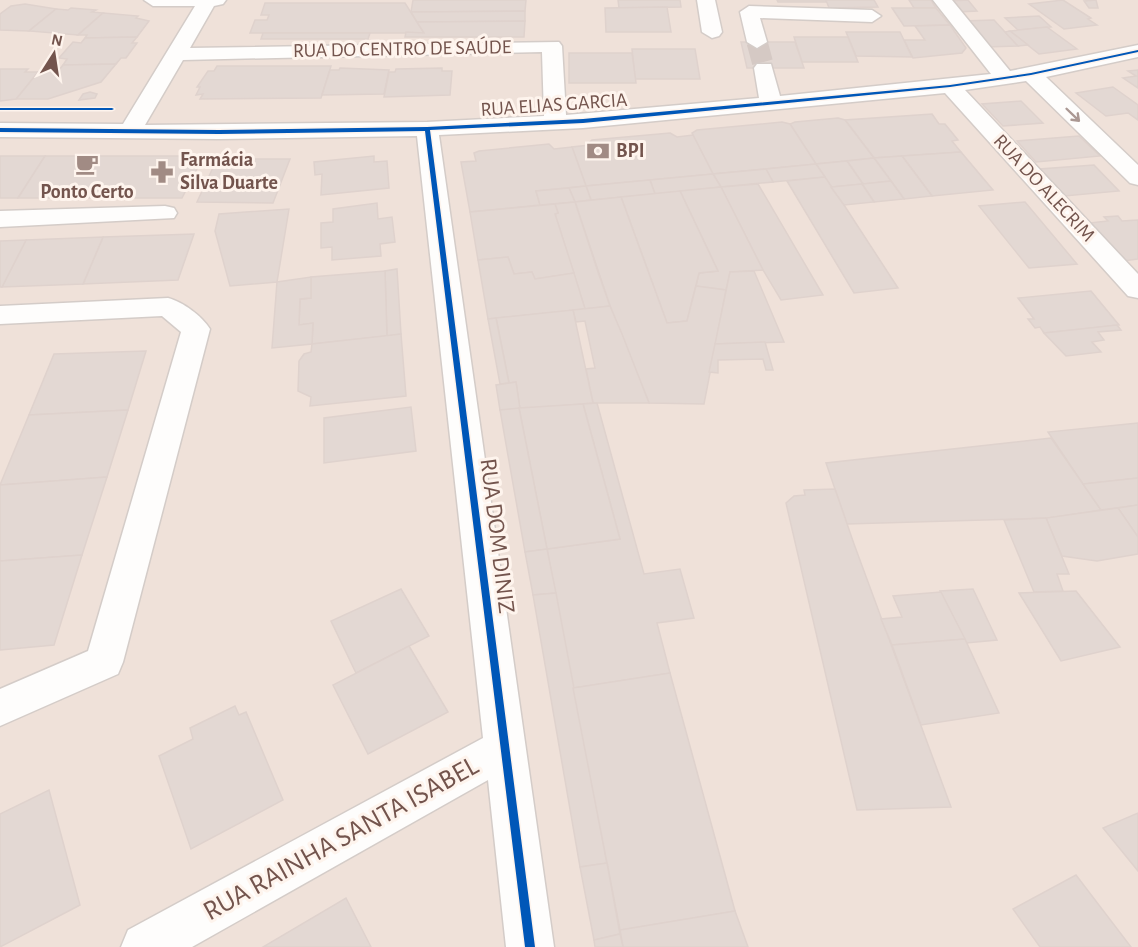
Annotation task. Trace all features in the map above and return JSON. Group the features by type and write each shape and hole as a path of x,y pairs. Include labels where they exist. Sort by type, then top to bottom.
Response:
{"street":[{"path":"153,0 211,0"},
{"path":"131,130 211,0"},
{"path":"706,0 712,32"},
{"path":"942,0 1005,78"},
{"path":"757,42 749,12 872,16"},
{"name":"RUA ELIAS GARCIA","path":"0,130 427,129 555,122 950,86 1005,78 1107,58 1138,34"},
{"name":"RUA DO CENTRO DE SAÚDE","path":"176,54 552,46 555,122"},
{"path":"1107,58 1138,51"},
{"path":"764,68 771,103"},
{"path":"1031,74 1138,178"},
{"name":"RUA DO ALECRIM","path":"950,86 1138,290"},
{"name":"RUA DOM DINIZ","path":"427,129 530,947"},
{"path":"0,219 165,213"},
{"path":"0,315 168,307 196,329 104,662 0,708"},
{"name":"RUA RAINHA SANTA ISABEL","path":"145,947 505,748"}],"shaded area":[{"path":"0,0 1138,0 1138,947 0,947"}],"building":[{"path":"413,0 526,0 525,11 411,12"},
{"path":"618,0 680,0 681,7 619,8"},
{"path":"777,0 826,0 826,2 778,2"},
{"path":"826,0 874,0 878,7 829,8"},
{"path":"909,0 931,0 936,8 914,8"},
{"path":"968,0 977,11 957,12 949,1"},
{"path":"1063,0 1091,18 1088,19 1097,25 1064,29 1029,4"},
{"path":"1096,0 1098,8 1089,8 1084,1"},
{"path":"265,3 405,3 424,33 250,33 255,20 267,20 269,15 261,15"},
{"path":"25,4 56,9 29,31 0,30 0,14 11,6"},
{"path":"667,7 671,32 606,32 605,8"},
{"path":"892,8 936,8 950,25 904,26"},
{"path":"56,9 96,10 92,12 103,13 78,35 29,31"},
{"path":"525,11 525,21 417,22 411,12"},
{"path":"103,13 138,16 136,18 149,21 137,37 85,38 87,35 78,35"},
{"path":"1039,16 1051,27 1018,30 1005,18"},
{"path":"994,20 1018,46 985,47 963,21"},
{"path":"525,21 524,37 405,37 406,32 424,33 417,22"},
{"path":"950,25 966,48 962,53 913,58 904,40 925,40 915,26"},
{"path":"1047,27 1077,49 1039,54 1010,31"},
{"path":"1010,31 1028,45 1018,46 1005,32"},
{"path":"846,32 900,32 912,57 856,56"},
{"path":"263,33 370,33 368,39 261,39"},
{"path":"137,37 132,43 137,43 126,58 121,58 116,64 63,65 67,59 59,58 73,42 81,43 85,38"},
{"path":"794,37 848,37 858,62 802,62"},
{"path":"741,42 795,42 804,68 747,68"},
{"path":"632,49 695,49 700,79 635,79"},
{"path":"569,53 632,53 636,83 569,83"},
{"path":"116,64 101,82 48,99 16,99 38,72 59,70 63,65"},
{"path":"217,66 331,66 321,98 200,99 203,94 196,95 200,87 197,87 208,71 214,71"},
{"path":"340,68 389,70 384,94 322,95 330,70"},
{"path":"442,68 442,71 452,71 450,95 384,97 389,72 395,72 396,69"},
{"path":"0,69 28,69 25,72 38,72 16,99 0,101"},
{"path":"1138,70 1138,88 1123,78 1136,76 1128,71"},
{"path":"1113,87 1138,105 1138,120 1128,113 1106,116 1076,93"},
{"path":"90,92 97,94 95,98 79,100 83,94"},
{"path":"1021,101 1043,123 1003,126 982,104"},
{"path":"932,114 939,124 945,124 958,140 952,141 961,152 874,158 845,120"},
{"path":"838,118 845,120 874,158 816,164 790,124"},
{"path":"782,122 790,124 816,164 713,174 692,133 697,130"},
{"path":"670,133 677,137 693,135 713,174 586,186 572,147 590,145 592,140"},
{"path":"1079,136 1100,156 1036,162 1017,141"},
{"path":"549,144 554,149 572,147 586,186 536,191 540,205 470,212 461,162 476,161 474,153 479,151"},
{"path":"961,152 993,190 932,196 902,156"},
{"path":"0,156 45,156 18,198 0,198"},
{"path":"45,156 189,156 186,161 201,161 182,198 18,198"},
{"path":"374,156 374,162 387,161 389,188 321,195 322,174 315,175 314,162"},
{"path":"902,156 932,196 904,199 874,158"},
{"path":"874,158 891,181 863,184 847,161"},
{"path":"217,159 290,159 273,203 197,202"},
{"path":"847,161 863,184 831,187 816,164"},
{"path":"816,164 825,177 773,182 766,169"},
{"path":"1094,165 1119,191 1064,196 1040,169"},
{"path":"766,169 773,182 721,187 713,174"},
{"path":"713,174 721,187 655,194 650,180"},
{"path":"825,177 898,288 854,293 787,181"},
{"path":"650,180 655,194 591,200 586,186"},
{"path":"891,181 904,199 874,202 862,184"},
{"path":"758,184 823,295 781,300 763,270 721,187"},
{"path":"862,184 874,202 844,205 831,187"},
{"path":"586,186 591,200 575,202 569,188"},
{"path":"721,187 763,270 730,272 726,290 696,286 699,273 718,271 680,191"},
{"path":"569,188 575,202 540,205 536,191"},
{"path":"680,191 718,271 699,273 687,321 667,323 621,197"},
{"path":"621,197 667,323 687,321 696,286 726,290 704,404 649,403 610,306 575,202"},
{"path":"575,202 610,306 585,309 555,214 558,213 555,204"},
{"path":"1025,202 1077,264 1029,268 979,206"},
{"path":"377,203 378,219 392,217 395,242 380,244 381,256 332,260 332,247 321,248 321,223 333,222 333,209"},
{"path":"555,204 558,213 555,214 574,273 535,279 532,272 514,274 508,257 478,260 470,212"},
{"path":"289,209 277,282 230,286 215,231 219,214"},
{"path":"1118,216 1122,221 1138,220 1138,259 1123,261 1089,223 1108,221 1104,217"},
{"path":"194,234 178,280 83,284 103,237"},
{"path":"103,237 83,284 2,287 26,240"},
{"path":"26,240 2,287 0,287 0,241"},
{"path":"508,257 514,274 532,272 535,279 574,273 585,309 488,319 478,260"},
{"path":"397,269 401,334 387,336 385,271"},
{"path":"385,271 387,336 312,344 313,323 299,325 300,299 311,298 311,277"},
{"path":"754,271 784,342 715,344 730,272"},
{"path":"311,277 311,298 300,299 299,325 313,323 312,344 272,348 277,282"},
{"path":"1091,291 1119,325 1044,333 1040,327 1035,328 1028,319 1034,319 1018,298"},
{"path":"610,306 649,403 593,403 586,369 595,368 585,321 576,322 573,310"},
{"path":"573,310 593,403 520,409 516,382 509,383 496,318"},
{"path":"496,318 509,383 500,384 488,319"},
{"path":"1117,325 1121,330 1098,332 1104,340 1092,342 1101,352 1066,356 1044,333"},
{"path":"401,334 406,396 310,406 311,397 298,391 299,361 304,354 311,352 312,344"},
{"path":"765,342 773,370 766,370 763,359 718,360 718,373 709,372 715,344"},
{"path":"146,351 128,410 29,415 54,354"},
{"path":"516,382 520,409 500,410 496,385"},
{"path":"597,403 644,574 680,569 694,618 657,623 670,673 573,688 547,549 620,539 583,404"},
{"path":"583,404 620,539 547,549 519,408"},
{"path":"411,407 416,451 324,463 324,418"},
{"path":"519,408 547,549 525,552 500,410"},
{"path":"128,410 107,477 0,485 29,415"},
{"path":"1138,423 1138,478 1083,484 1048,432"},
{"path":"1051,438 1101,510 1048,518 847,524 826,463"},
{"path":"107,477 82,555 0,561 0,485"},
{"path":"1138,478 1138,505 1101,510 1083,484"},
{"path":"835,489 951,807 857,810 786,503 794,496 805,495 804,490"},
{"path":"1138,505 1138,537 1118,508"},
{"path":"1118,508 1138,537 1138,554 1097,561 1062,556 1046,518"},
{"path":"1046,518 1069,574 1057,574 1063,591 1034,592 1004,520"},
{"path":"547,549 556,593 533,595 525,552"},
{"path":"82,555 54,645 0,650 0,561"},
{"path":"401,589 429,636 356,673 331,621"},
{"path":"973,589 997,640 966,643 940,591"},
{"path":"1076,591 1120,647 1061,661 1019,593"},
{"path":"941,592 965,639 892,645 881,619 902,617 893,596"},
{"path":"556,593 607,863 580,867 533,595"},
{"path":"965,639 999,713 921,725 892,645"},
{"path":"409,646 448,712 368,754 333,685"},
{"path":"670,673 735,911 620,930 573,688"},
{"path":"235,706 239,715 246,712 283,800 191,849 159,756 193,739 190,728"},
{"path":"49,790 80,905 0,947 0,814"},
{"path":"1138,813 1138,871 1103,828"},
{"path":"607,863 620,934 594,940 580,867"},
{"path":"1076,875 1131,947 1040,947 1013,909"},
{"path":"346,898 371,947 263,947"},
{"path":"735,911 748,947 623,947 620,930"},
{"path":"620,934 623,947 595,947 594,940"}],"tunnel":[{"path":"757,42 764,68"}],"cycle path":[{"path":"0,130 219,132 427,129 583,121 950,86 1031,74 1138,51"},
{"path":"0,109 112,109"},
{"path":"427,129 530,947"}],"place":[{"name":"BPI","path":"598,151"},
{"name":"Ponto Certo","path":"87,164"},
{"name":"Farmácia Silva Duarte","path":"162,172"}]}
